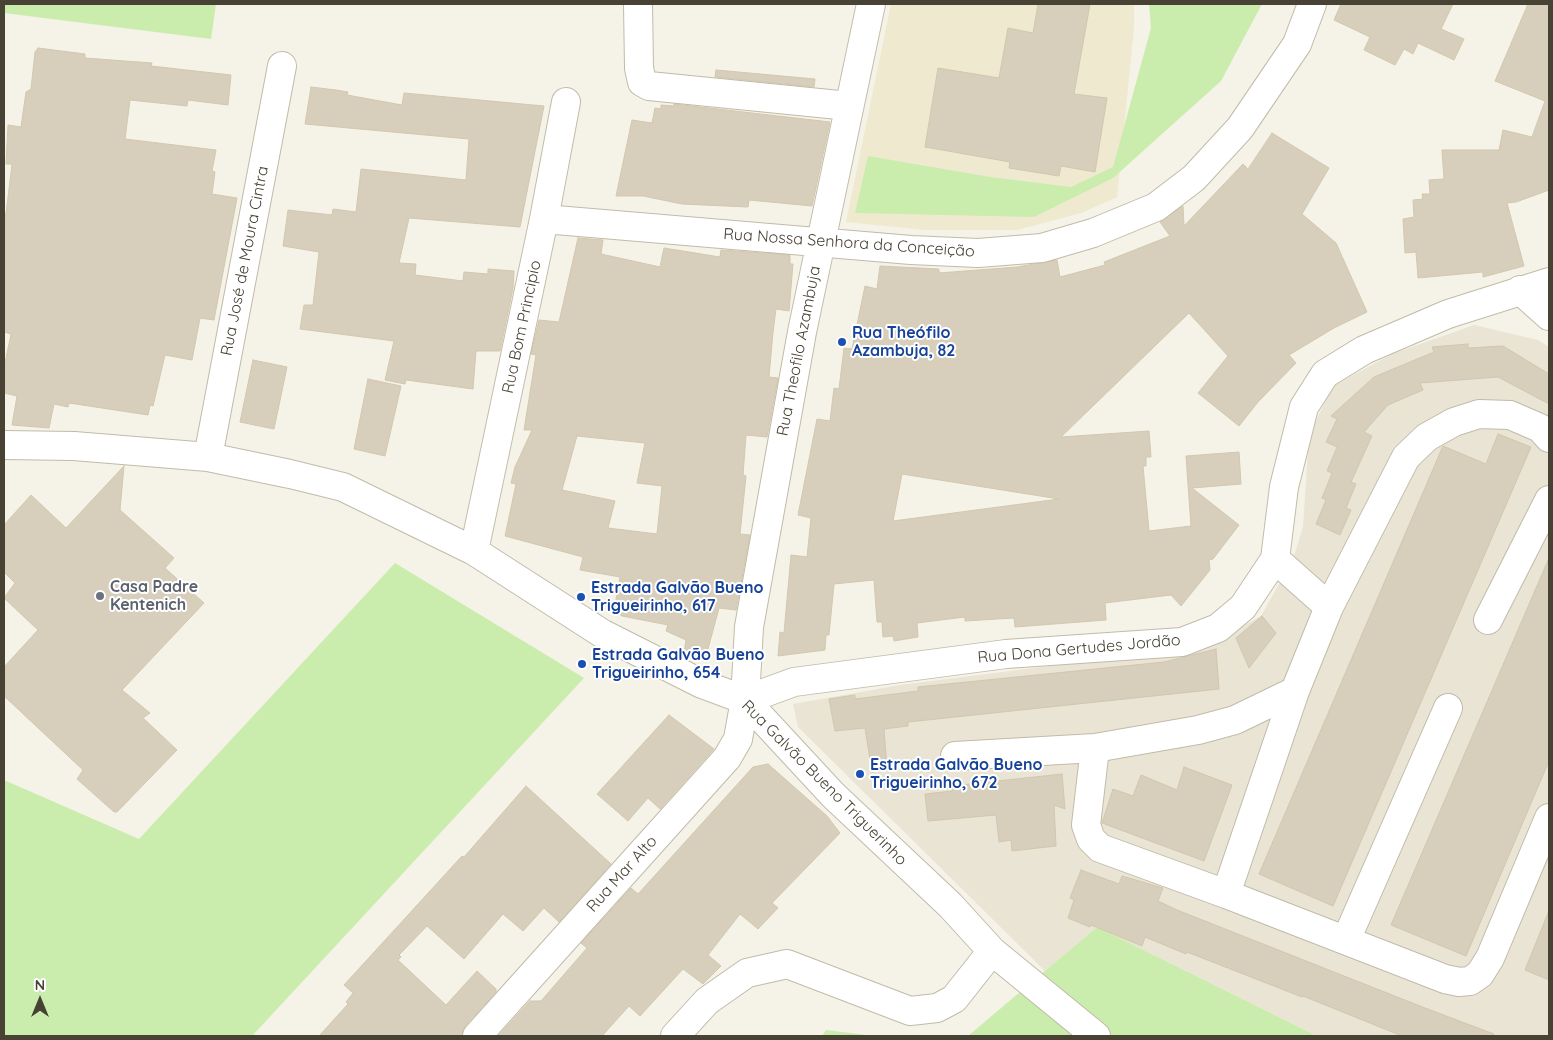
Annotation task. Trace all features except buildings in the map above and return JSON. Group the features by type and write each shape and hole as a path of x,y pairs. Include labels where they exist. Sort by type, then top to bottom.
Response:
{"street":[{"path":"638,4 639,68 642,82 649,86 849,106"},
{"name":"Rua Theofilo Azambuja","path":"745,700 749,627 820,244 871,4"},
{"name":"Rua Nossa Senhora da Conceição","path":"544,219 820,244 978,253 1042,248 1093,233 1156,208 1194,178 1240,128 1298,44 1312,4"},
{"name":"Rua José de Moura Cintra","path":"208,457 282,66"},
{"name":"Rua Bom Principio","path":"474,552 544,219 566,102"},
{"name":"Rua Dona Gertudes Jordão","path":"745,700 794,682 996,655 1182,642 1218,628 1243,607 1275,559 1284,487 1304,407 1325,374 1364,350 1448,314 1549,282"},
{"path":"1520,290 1549,316"},
{"path":"1226,894 1295,691 1329,607 1406,457 1427,437 1454,422 1480,414 1510,415 1540,428 1549,438"},
{"name":"Rua Galvão Bueno Triguerinho","path":"4,445 74,446 208,457 343,487 474,552 604,634 702,684 745,700 832,795 950,905 992,951 1096,1036"},
{"path":"1488,620 1549,500"},
{"path":"1275,559 1329,607"},
{"path":"955,756 1096,748 1198,730 1234,720 1295,691"},
{"name":"Rua Mar Alto","path":"477,1036 727,758 738,739 745,700"},
{"path":"1346,940 1448,708"},
{"path":"1096,748 1086,825 1090,839 1100,848 1226,894 1445,979 1459,982 1470,982 1480,974 1490,958 1549,818"},
{"path":"675,1036 707,1001 748,974 787,964 910,1011 937,1008 954,999 992,951"}],"shaded area":[{"path":"891,4 1134,4 1134,28 1117,197 1081,213 1017,230 925,230 846,222"},
{"path":"1474,325 1538,340 1549,347 1549,1036 1317,1036 1097,927 1045,971 798,727 793,704 900,685 1207,646 1261,616 1293,559 1303,527 1309,435 1333,386 1392,354"}],"green space":[{"path":"4,4 216,4 211,39 4,13"},
{"path":"1149,4 1262,4 1221,81 1113,178 1034,217 855,213 868,156 990,177 1071,187 1113,167 1151,28"},
{"path":"395,563 584,678 252,1036 4,1036 4,780 139,839"},
{"path":"1097,927 1317,1036 968,1036"},
{"path":"826,1030 875,1036 822,1036"}],"place":[{"name":"Rua Theófilo Azambuja, 82","path":"842,342"},
{"name":"Casa Padre Kentenich","path":"100,596"},
{"name":"Estrada Galvão Bueno Trigueirinho, 617","path":"581,597"},
{"name":"Estrada Galvão Bueno Trigueirinho, 654","path":"582,664"},
{"name":"Estrada Galvão Bueno Trigueirinho, 672","path":"860,774"}]}
